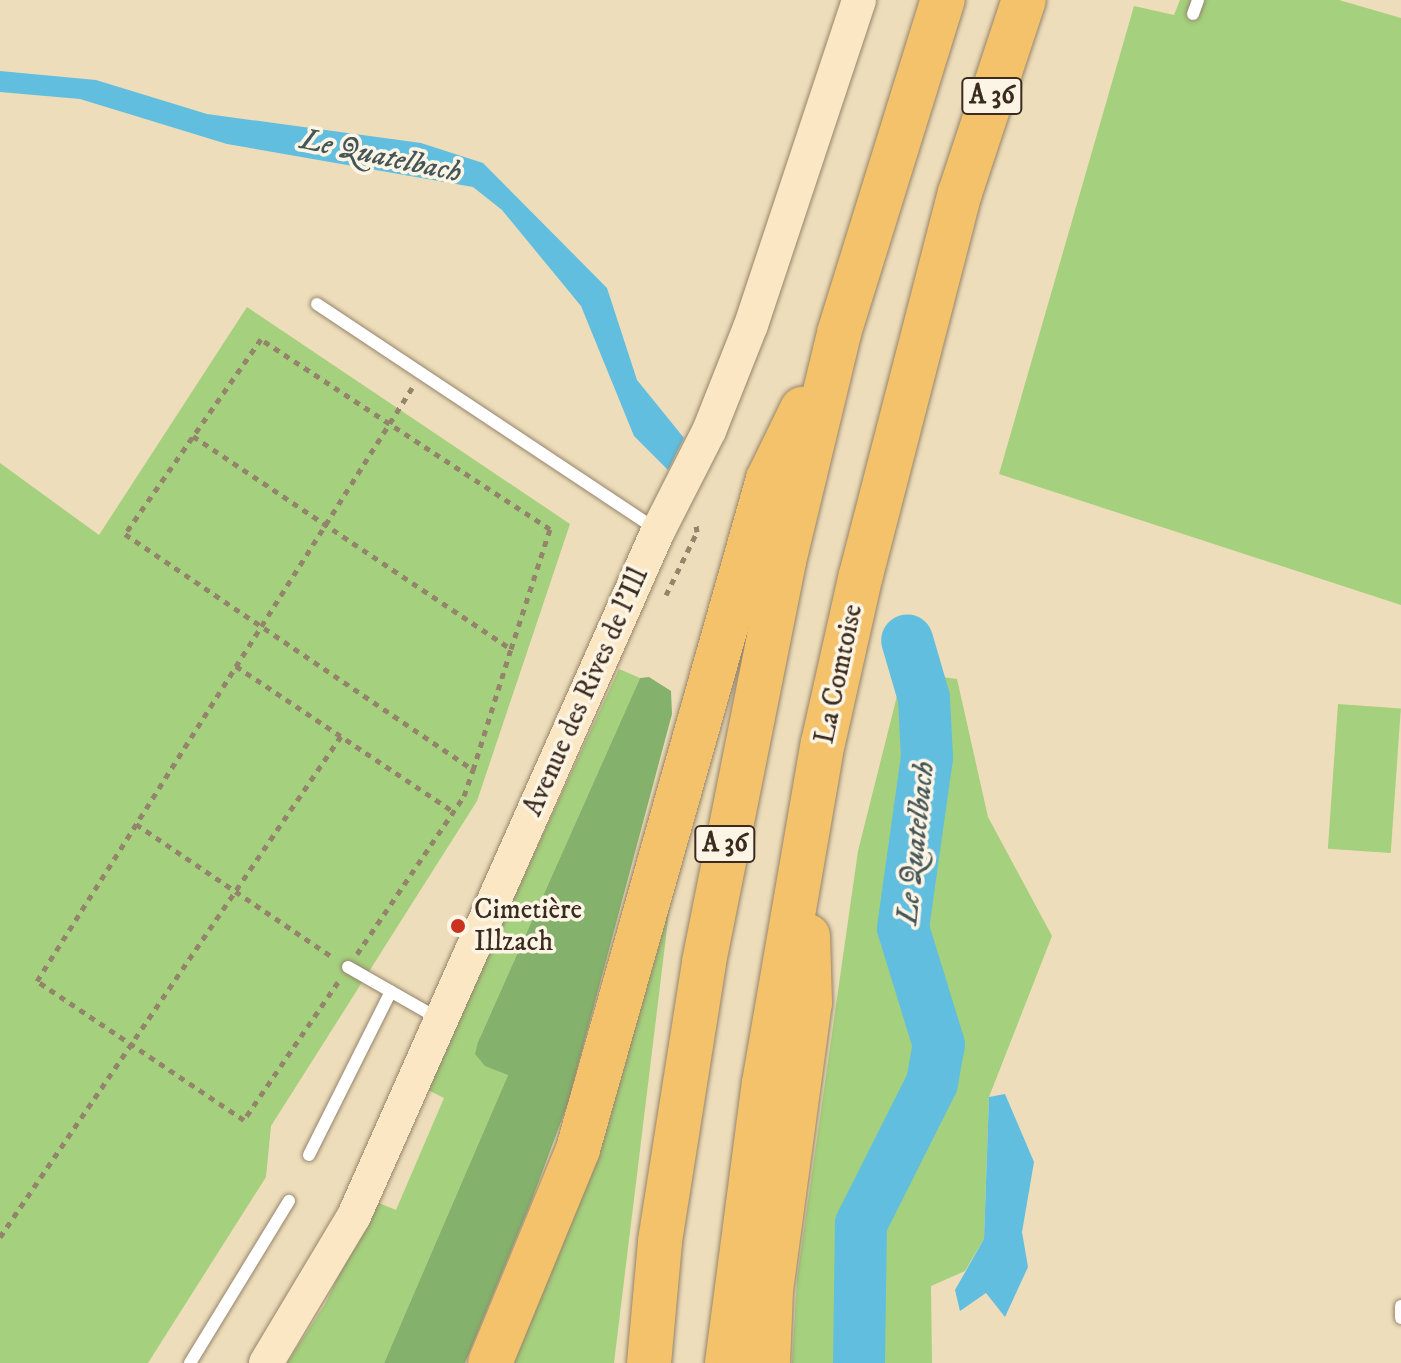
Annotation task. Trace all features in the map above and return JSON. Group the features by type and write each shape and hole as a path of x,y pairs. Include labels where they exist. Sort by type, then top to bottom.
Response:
{"highway":[{"name":"A 36","path":"649,1363 660,1241 727,828 839,333 943,0"},
{"name":"La Comtoise","path":"727,1363 753,1158 805,836 899,421 960,193 1024,0"},
{"path":"490,1363 578,1149 768,479 839,333"},
{"path":"768,1363 771,1290 810,1003 805,836"}],"street":[{"name":"Avenue des Rives de l'Ill","path":"266,1363 354,1216 658,531 709,431 751,325 859,0"}],"lane":[{"path":"1193,14 1198,0"},
{"path":"317,304 658,531"},
{"path":"348,967 439,1019"},
{"path":"309,1155 391,991"},
{"path":"190,1363 289,1201"},
{"path":"1401,1306 1401,1318"}],"path":[{"path":"421,373 390,422 325,524 261,626 236,666 37,981 244,1120 454,812 473,770 550,529 390,422 261,339 125,534 261,626 473,770"},
{"path":"193,436 511,649"},
{"path":"236,666 454,812"},
{"path":"0,1237 341,736"},
{"path":"136,824 348,967"}],"green space":[{"path":"1180,0 1339,0 1401,18 1401,605 999,474 1134,6 1174,15"},
{"path":"247,307 570,524 477,801 271,1126 266,1177 148,1363 0,1363 0,463 99,535"},
{"path":"619,669 640,678 478,1042 508,1075 384,1363 287,1363 325,1304 374,1201 396,1210 444,1098 426,1089"},
{"path":"903,672 957,679 988,817 1052,936 989,1097 984,1239 965,1271 931,1286 932,1363 792,1363 797,1278 858,851"},
{"path":"649,677 671,691 672,714 568,1103 531,1202 465,1363 384,1363 508,1075 485,1066 475,1054 478,1042 640,678"},
{"path":"1338,704 1401,708 1391,853 1328,849"},
{"path":"675,863 614,1363 510,1363"}],"water":[{"path":"0,71 96,80 207,114 421,143 483,163 607,288 637,380 684,438 668,470 634,436 581,306 502,210 473,187 227,144 80,99 0,92"},
{"path":"1005,1094 1034,1162 1022,1232 1028,1267 1005,1317 986,1293 960,1311 955,1290 984,1239 989,1097"}],"waterway":[{"name":"Le Quatelbach","path":"859,1363 861,1224 932,1083 939,1045 903,928 927,758 924,698 907,640"}],"place":[{"name":"Cimetière Illzach","path":"458,926"}]}
